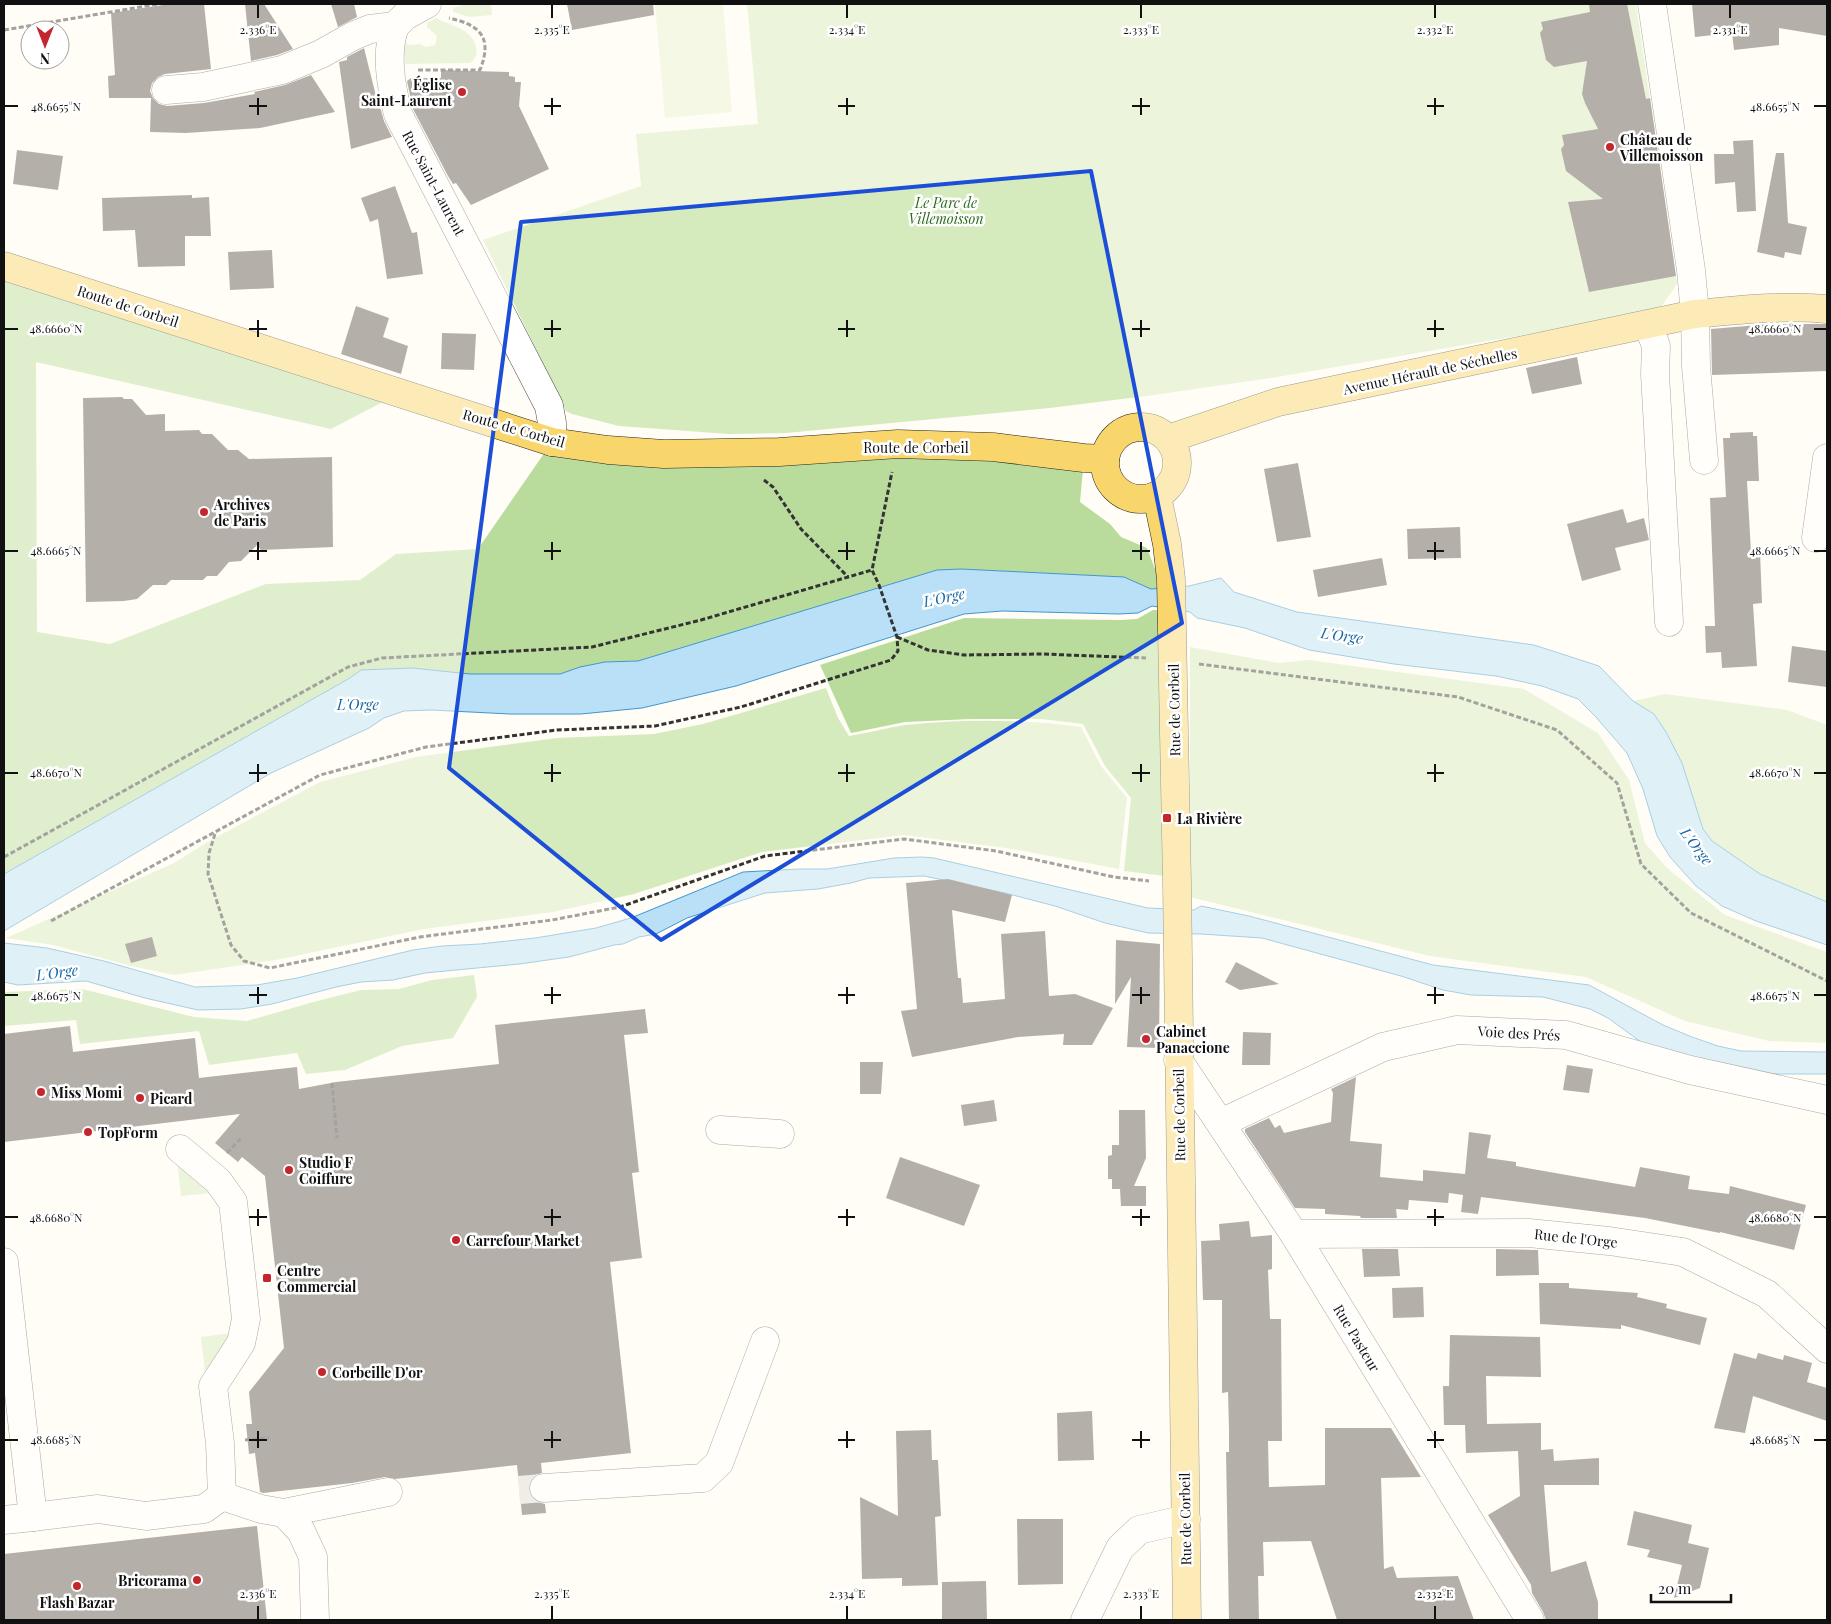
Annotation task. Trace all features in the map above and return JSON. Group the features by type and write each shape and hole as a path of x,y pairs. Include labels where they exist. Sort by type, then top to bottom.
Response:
{"main road":[{"name":"Route de Corbeil","path":"4,266 552,442 608,450 664,454 779,452 898,444 993,447 1105,459"},
{"name":"Avenue Hérault de Séchelles","path":"1168,439 1278,402 1695,314 1797,306 1827,309"},
{"path":"1140,427 1160,433 1168,439 1174,448 1176,469 1173,479 1166,488 1157,496 1138,498 1130,497 1119,491 1108,477 1105,459 1113,440 1130,429 1140,427"},
{"name":"Rue de Corbeil","path":"1157,496 1167,544 1172,614 1187,1620"}],"street":[{"path":"1652,4 1689,251 1704,460"},
{"path":"166,90 203,87 282,70 321,54 370,29 395,26 405,16 437,11"},
{"name":"Rue Saint-Laurent","path":"395,26 390,39 391,71 393,94 398,114 549,406 552,423 552,442"},
{"path":"1648,325 1656,346 1655,374 1669,622"},
{"path":"1816,538 1827,458"},
{"name":"Voie des Prés","path":"1221,1123 1383,1047 1457,1030 1566,1035 1690,1070 1827,1100"},
{"name":"Rue Pasteur","path":"1178,1060 1294,1234 1530,1620"},
{"path":"720,1130 780,1134"},
{"path":"180,1149 218,1181 233,1202 246,1319 241,1343 213,1386 220,1443 222,1496"},
{"name":"Rue de l'Orge","path":"1294,1234 1529,1233 1609,1241 1683,1252 1767,1294 1827,1349"},
{"path":"4,1262 33,1518"},
{"path":"544,1488 705,1488 719,1463 765,1342"},
{"path":"222,1496 261,1509 284,1513 388,1492"},
{"path":"4,1520 98,1509 146,1516 204,1509 222,1496"},
{"path":"284,1513 301,1531 313,1557 315,1620"},
{"path":"1085,1620 1120,1548 1139,1530 1186,1519"}],"path":[{"path":"4,30 158,4"},
{"path":"391,71 480,70 485,58 485,46 482,35 468,22 437,11"},
{"path":"51,921 320,775 426,747 557,730 655,726 741,707 891,660 898,651 897,637 872,570 898,444"},
{"path":"728,453 773,487 801,529 848,577"},
{"path":"4,857 348,667 382,658 592,647 701,620 872,570"},
{"path":"897,637 928,650 964,655 1042,654 1173,661 1458,697 1557,730 1617,783 1641,864 1691,914 1827,981"},
{"path":"215,833 209,853 208,874 231,945 244,961 270,968 420,937 552,920 620,907 766,856 904,839 996,851 1114,877 1177,884"},
{"path":"332,1083 337,1138"}],"highlighted area":[{"path":"1091,171 1182,623 661,940 449,768 521,222"}],"green space":[{"path":"465,4 491,4 492,15 469,17 453,12 453,8"},
{"path":"655,4 723,4 732,112 665,118"},
{"name":"Le Parc de Villemoisson","path":"747,4 1636,4 1677,284 1661,307 1540,332 1277,377 1050,408 786,433 729,434 619,426 572,414 566,411 483,240 641,186 636,134 758,124"},
{"path":"436,18 460,28 471,37 477,50 474,59 470,63 405,64 404,41 408,45 420,44 426,47 435,45 437,36 427,27 427,23"},
{"path":"4,266 400,393 331,429 36,362 37,632 110,644 266,584 360,580 396,554 478,549 552,442 1084,458 1080,502 1110,524 1121,537 1147,548 1158,577 1159,588 1151,589 1124,577 961,569 937,570 638,661 605,662 580,667 560,674 470,674 412,668 361,670 4,874"},
{"path":"1153,610 1163,610 1165,876 1124,871 1131,798 1105,766 1083,724 1041,719 970,719 905,722 851,733 820,665 964,618 1121,620 1137,619"},
{"path":"1190,647 1279,663 1309,660 1524,689 1598,733 1629,780 1645,843 1667,868 1725,915 1827,952 1827,1043 1769,1041 1685,1021 1586,977 1430,956 1190,897"},
{"path":"826,688 838,718 849,736 905,725 949,722 1015,721 1081,727 1101,766 1127,798 1119,869 1006,848 904,835 762,852 634,894 553,912 424,929 276,960 174,975 131,966 53,945 6,938 174,863 209,841 320,782 416,757 557,738 654,734 703,724"},
{"path":"1665,694 1787,710 1827,725 1827,902 1760,874 1712,841 1703,829 1682,763 1633,701"},
{"path":"474,975 477,997 453,1038 402,1046 345,1070 306,1074 297,1053 209,1065 199,1031 80,1044 76,1020 4,1026 4,992 82,989 194,1017 247,1021 361,990 399,989 432,980"},
{"path":"177,1159 211,1193 181,1196"},
{"path":"231,1333 232,1342 205,1372 201,1337"}],"water":[{"name":"L'Orge","path":"961,569 1124,577 1151,589 1189,586 1221,578 1234,592 1297,612 1534,645 1599,666 1633,701 1654,714 1666,732 1682,763 1703,829 1712,841 1760,874 1827,902 1827,945 1756,921 1722,906 1696,886 1670,857 1657,836 1643,789 1627,753 1578,699 1542,686 1496,676 1394,664 1309,650 1245,628 1197,618 1190,612 1152,606 1138,613 1119,614 1002,611 964,614 736,686 642,708 581,714 404,711 384,718 369,728 271,773 4,931 4,874 361,670 412,668 470,674 560,674 580,667 605,662 638,661 937,570"},
{"name":"L'Orge","path":"894,858 934,858 1148,908 1194,910 1201,906 1249,916 1433,965 1589,985 1663,1025 1718,1046 1741,1051 1827,1052 1827,1074 1754,1074 1641,1042 1608,1018 1590,1009 1543,997 1471,995 1443,990 1401,976 1262,938 1148,933 1105,923 1055,906 1005,893 924,876 869,878 818,889 765,893 687,918 656,934 569,957 425,973 393,980 361,982 272,1004 241,1009 198,1010 145,998 86,981 18,985 4,982 4,943 47,948 104,961 195,987 257,985 297,978 413,950 535,938 596,928 631,918 743,872 827,869"}],"building":[{"path":"169,4 204,4 211,69 165,74 158,77 152,83 150,91 153,98 159,104 167,106 204,103 255,94 254,92 285,85 311,75 335,112 260,128 186,133 150,132 151,98 109,98 108,76 115,75 111,13"},
{"path":"245,4 264,4 293,49 251,61"},
{"path":"331,4 354,4 357,17 338,27"},
{"path":"567,4 653,4 654,15 572,30"},
{"name":"Château de Villemoisson","path":"1589,4 1627,4 1646,99 1650,98 1676,276 1589,292 1568,202 1603,199 1566,171 1561,149 1564,145 1562,135 1598,129 1582,94 1587,61 1554,67 1546,60 1540,33 1543,29 1541,22 1590,12"},
{"path":"1692,4 1827,4 1827,36 1779,28 1779,45 1734,50 1732,33 1695,37"},
{"path":"364,48 379,108 392,137 351,149 339,62 347,60 347,57"},
{"path":"441,70 509,72 509,76 515,77 515,82 521,82 519,106 549,169 471,205 456,183 453,184 448,176 413,109 407,81 411,78 441,78"},
{"path":"1753,140 1756,211 1737,212 1735,182 1715,184 1714,154 1734,154 1733,141"},
{"path":"17,150 63,156 58,190 13,184"},
{"path":"1776,153 1784,153 1788,223 1807,227 1801,255 1785,252 1784,258 1757,252"},
{"path":"395,186 412,233 417,232 423,274 387,279 378,219 370,222 361,198"},
{"path":"192,195 192,198 209,197 211,236 185,236 185,266 138,267 135,230 103,231 102,198"},
{"path":"272,250 274,288 230,290 228,252"},
{"path":"356,306 389,318 383,337 408,346 401,374 341,354"},
{"path":"1770,324 1827,324 1827,371 1712,375 1711,329"},
{"path":"442,333 476,334 474,370 441,369"},
{"path":"1577,357 1582,384 1532,394 1526,368"},
{"name":"Archives de Paris","path":"122,397 124,399 132,399 146,415 165,414 165,431 199,430 202,434 212,434 228,450 238,450 249,459 332,457 333,547 261,550 257,545 241,561 229,562 217,576 207,576 203,580 171,580 166,585 153,585 137,599 86,602 83,398"},
{"path":"1753,432 1753,436 1757,436 1759,481 1747,481 1751,552 1760,552 1762,603 1753,604 1757,666 1722,668 1721,652 1706,653 1705,626 1715,626 1710,498 1726,497 1723,438 1730,438 1730,433"},
{"path":"1298,463 1311,537 1277,542 1264,469"},
{"path":"1623,509 1627,523 1644,518 1649,540 1615,548 1621,570 1582,581 1567,524"},
{"path":"1460,527 1461,558 1408,559 1407,529"},
{"path":"1382,558 1387,585 1318,597 1313,570"},
{"path":"1792,646 1827,651 1827,687 1788,682"},
{"path":"948,879 1012,895 1005,922 952,910 958,978 961,978 963,1003 1005,999 1001,934 1045,931 1049,996 1075,994 1113,1008 1092,1045 1063,1045 1064,1034 1018,1037 912,1057 901,1011 917,1009 906,883"},
{"path":"152,937 157,956 131,963 125,944"},
{"path":"1116,940 1160,944 1159,1048 1127,1047 1131,977 1115,1004"},
{"path":"1236,962 1279,984 1240,990 1225,982"},
{"name":"Carrefour Market","path":"645,1009 648,1033 624,1035 639,1172 632,1173 642,1258 610,1262 631,1453 541,1463 542,1473 535,1475 530,1481 528,1489 531,1496 537,1502 545,1504 546,1513 522,1515 517,1465 395,1479 385,1477 352,1483 260,1492 255,1453 249,1454 246,1424 252,1424 249,1392 284,1348 265,1176 242,1157 238,1162 215,1143 240,1114 4,1142 4,1034 70,1026 73,1052 195,1038 199,1078 297,1067 299,1089 336,1082 499,1064 495,1025"},
{"path":"1243,1032 1271,1033 1270,1065 1242,1065"},
{"path":"860,1062 883,1062 881,1094 860,1094"},
{"path":"1567,1065 1593,1069 1589,1093 1563,1090"},
{"path":"1356,1077 1350,1141 1382,1144 1380,1177 1423,1181 1423,1170 1465,1174 1469,1132 1491,1135 1487,1158 1516,1162 1516,1166 1635,1187 1640,1167 1690,1176 1688,1189 1729,1194 1730,1186 1806,1205 1794,1250 1720,1232 1645,1218 1481,1197 1478,1214 1461,1212 1463,1195 1449,1193 1448,1203 1409,1200 1408,1210 1396,1209 1397,1218 1361,1218 1360,1216 1325,1214 1325,1209 1295,1208 1245,1132 1245,1129 1269,1118 1275,1128 1280,1125 1284,1133 1331,1122 1333,1093 1331,1089"},
{"path":"994,1100 997,1121 964,1126 961,1105"},
{"path":"1119,1110 1145,1110 1146,1158 1134,1186 1146,1186 1146,1206 1121,1206 1120,1189 1112,1189 1112,1179 1108,1179 1108,1156 1112,1155 1112,1145 1119,1145"},
{"path":"900,1157 980,1185 964,1226 886,1198"},
{"path":"1249,1221 1251,1237 1272,1235 1272,1269 1268,1270 1270,1319 1281,1319 1282,1441 1268,1441 1269,1487 1325,1485 1325,1428 1391,1428 1421,1477 1381,1478 1384,1569 1393,1566 1397,1578 1458,1576 1474,1620 1337,1620 1311,1541 1263,1542 1264,1576 1258,1576 1259,1620 1229,1620 1226,1452 1229,1452 1229,1430 1228,1392 1222,1393 1222,1300 1203,1300 1201,1241 1220,1240 1219,1224"},
{"path":"1362,1249 1398,1249 1400,1276 1364,1277"},
{"path":"1496,1249 1538,1250 1539,1275 1496,1276"},
{"path":"1539,1283 1569,1283 1569,1288 1638,1293 1637,1297 1667,1304 1666,1308 1707,1318 1700,1345 1621,1325 1621,1329 1540,1324"},
{"path":"1423,1287 1424,1317 1393,1318 1392,1288"},
{"path":"1450,1335 1540,1337 1541,1377 1486,1376 1487,1424 1541,1423 1541,1450 1553,1449 1554,1461 1599,1458 1599,1485 1544,1485 1551,1572 1586,1561 1598,1602 1598,1620 1546,1620 1532,1593 1531,1585 1488,1515 1520,1496 1518,1451 1466,1453 1465,1425 1444,1425 1443,1386 1449,1386"},
{"path":"1734,1353 1756,1359 1758,1353 1783,1360 1784,1355 1812,1363 1807,1382 1827,1388 1827,1421 1753,1396 1745,1433 1714,1428"},
{"path":"1092,1411 1094,1460 1058,1461 1057,1413"},
{"path":"931,1430 932,1460 938,1460 941,1516 935,1517 938,1585 902,1586 902,1578 862,1579 860,1497 898,1516 896,1431"},
{"path":"1634,1511 1692,1525 1688,1543 1709,1548 1700,1588 1674,1598 1682,1565 1647,1557 1650,1550 1627,1545"},
{"path":"1017,1519 1063,1519 1063,1584 1018,1585"},
{"path":"257,1526 267,1620 4,1620 4,1554"},
{"path":"986,1581 987,1620 942,1620 942,1582"}],"tunnel":[{"path":"519,1490 544,1488"}],"place":[{"name":"Église Saint-Laurent","path":"462,92"},
{"name":"Château de Villemoisson","path":"1610,147"},
{"name":"Archives de Paris","path":"204,512"},
{"name":"La Rivière","path":"1167,818"},
{"name":"Cabinet Panaccione","path":"1146,1039"},
{"name":"Miss Momi","path":"41,1092"},
{"name":"Picard","path":"140,1098"},
{"name":"TopForm","path":"88,1132"},
{"name":"Studio F Coiffure","path":"289,1170"},
{"name":"Carrefour Market","path":"456,1240"},
{"name":"Centre Commercial","path":"267,1278"},
{"name":"Corbeille D'or","path":"322,1372"},
{"name":"Bricorama","path":"197,1580"},
{"name":"Flash Bazar","path":"77,1586"}]}
